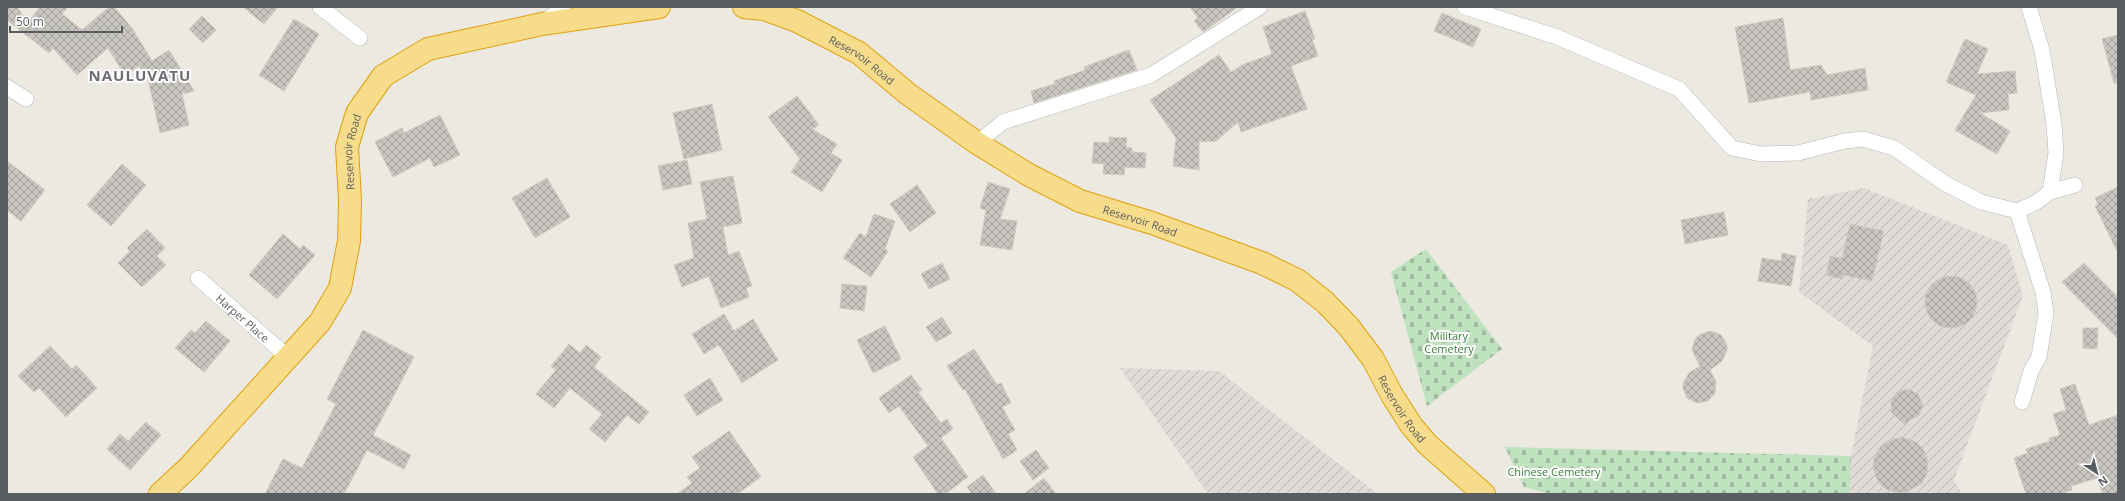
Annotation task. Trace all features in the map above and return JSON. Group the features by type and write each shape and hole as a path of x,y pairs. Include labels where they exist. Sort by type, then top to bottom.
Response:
{"highway":[{"name":"Reservoir Road","path":"171,494 188,467 320,322 340,288 349,241 350,200 347,147 357,113 383,76 428,49 542,24 659,7"},
{"name":"Reservoir Road","path":"744,7 764,9 797,21 859,53 908,94 977,143 1029,175 1080,201 1152,223 1255,260 1298,280 1325,302 1349,327 1372,359 1392,395 1419,435 1445,462 1484,494"}],"street":[{"path":"320,7 360,38"},
{"path":"542,24 563,7"},
{"path":"977,143 1003,122 1151,75 1260,7"},
{"path":"1465,7 1557,37 1679,89 1732,148 1761,154 1798,153 1845,141 1863,139 1894,148 1946,184 1981,202 2017,211 2035,203 2050,192 2075,184"},
{"path":"2030,7 2042,50 2054,124 2056,153 2050,192"},
{"path":"7,87 26,99"},
{"path":"2017,211 2043,292 2046,313 2039,357 2031,371 2022,402"},
{"name":"Harper Place","path":"198,278 288,357"}],"shaded area":[{"path":"1864,188 2008,245 2023,296 1954,480 1962,494 1849,494 1851,456 1873,346 1799,292 1808,199"},
{"path":"1120,368 1219,371 1378,494 1208,494"}],"green space":[{"name":"Military Cemetery","path":"1426,249 1502,349 1427,406 1391,272"},
{"name":"Chinese Cemetery","path":"1505,447 1851,456 1849,494 1551,494 1524,487"}],"building":[{"path":"7,7 17,7 28,23 40,7 68,7 62,14 82,30 109,7 114,7 132,28 152,61 169,50 194,91 182,94 189,125 160,133 148,79 139,66 125,75 108,48 77,75 53,48 49,53 7,20"},
{"path":"243,7 278,7 264,24"},
{"path":"1190,7 1238,7 1203,32 1194,21 1198,18"},
{"path":"1305,11 1315,39 1312,39 1318,56 1291,66 1307,109 1241,132 1238,122 1216,141 1199,142 1199,170 1173,166 1176,138 1150,100 1219,55 1231,72 1242,65 1272,54 1263,27"},
{"path":"1442,13 1481,29 1473,47 1434,31"},
{"path":"202,16 216,30 203,43 189,29"},
{"path":"1783,18 1790,70 1821,65 1827,75 1865,68 1868,90 1811,100 1810,92 1749,103 1735,27"},
{"path":"294,19 319,34 284,91 259,75"},
{"path":"2118,35 2118,83 2114,83 2102,39"},
{"path":"1965,39 1988,49 1977,74 2015,71 2017,93 2008,94 2009,110 1980,113 2010,131 1997,154 1955,130 1976,95 1946,82"},
{"path":"1129,50 1137,70 1034,103 1031,91 1055,84 1054,81 1085,70 1084,67"},
{"path":"797,96 819,125 812,129 837,144 831,153 842,160 822,192 791,172 800,159 768,117"},
{"path":"712,104 722,150 684,159 673,113"},
{"path":"440,115 460,155 434,167 430,158 393,177 375,142 402,128 404,133"},
{"path":"1109,137 1127,138 1126,147 1132,148 1132,152 1146,153 1145,168 1125,167 1124,175 1103,174 1104,164 1092,163 1094,142 1109,143"},
{"path":"687,160 692,184 663,190 658,166"},
{"path":"7,161 45,190 21,221 7,210"},
{"path":"122,164 146,185 111,226 87,205"},
{"path":"733,176 742,223 723,227 728,255 739,251 752,286 746,288 749,297 721,308 709,276 682,287 674,265 694,258 688,223 707,219 700,182"},
{"path":"547,178 570,217 535,238 512,198"},
{"path":"988,182 1010,189 1000,219 1017,221 1012,250 980,245 986,210 980,208"},
{"path":"917,185 936,213 910,232 890,204"},
{"path":"2118,187 2118,253 2095,206 2098,204 2095,198"},
{"path":"1724,212 1728,235 1685,244 1681,220"},
{"path":"874,214 895,221 885,249 888,251 871,277 843,258 860,233 866,237"},
{"path":"1850,224 1884,231 1872,281 1843,275 1843,279 1826,275 1830,256 1842,258"},
{"path":"147,229 165,248 157,256 166,265 142,287 118,263 130,251 127,248"},
{"path":"283,234 300,249 303,245 315,255 277,299 249,275"},
{"path":"1782,253 1796,256 1791,286 1758,281 1762,258 1781,261"},
{"path":"942,263 950,279 929,289 921,274"},
{"path":"2084,263 2118,297 2118,339 2062,282"},
{"path":"1951,276 1961,278 1969,284 1975,292 1977,302 1975,312 1969,320 1961,326 1951,328 1941,326 1933,320 1927,312 1925,302 1927,292 1933,284 1941,278"},
{"path":"842,284 867,286 864,311 840,308"},
{"path":"724,314 734,331 753,319 778,360 742,383 719,345 704,354 692,334"},
{"path":"942,317 952,333 936,342 926,327"},
{"path":"206,321 230,341 204,372 175,348 191,330 195,333"},
{"path":"885,326 901,359 873,373 857,340"},
{"path":"2083,328 2098,328 2097,349 2083,348"},
{"path":"363,330 414,357 373,435 411,455 404,469 367,450 344,494 265,494 283,459 302,468 336,404 327,399"},
{"path":"1710,331 1721,335 1727,345 1727,350 1722,361 1710,370 1716,382 1715,393 1708,401 1697,403 1687,398 1683,388 1683,383 1689,373 1700,366 1692,350 1695,339 1699,335"},
{"path":"569,344 580,353 586,345 601,357 594,367 649,412 639,424 627,415 605,442 589,429 602,414 570,388 554,408 536,394 556,370 551,366"},
{"path":"50,346 72,369 76,365 97,388 66,417 39,388 34,392 18,376"},
{"path":"974,349 997,385 1001,383 1011,403 1002,407 1015,430 1008,434 1017,450 1003,459 965,389 963,390 947,366"},
{"path":"911,375 922,390 918,392 941,423 947,419 953,429 941,438 968,477 945,494 938,494 913,457 928,446 899,406 889,413 879,398"},
{"path":"710,378 723,400 697,416 684,395"},
{"path":"2075,384 2089,425 2118,415 2118,494 2103,494 2097,478 2071,486 2072,490 2060,494 2026,494 2014,458 2028,453 2026,449 2050,441 2049,438 2060,435 2053,414 2066,410 2060,389"},
{"path":"1908,389 1918,394 1923,405 1919,415 1904,424 1891,412 1891,401 1897,392"},
{"path":"146,422 161,435 130,470 107,449 120,434 128,441"},
{"path":"729,431 761,477 737,494 677,494 692,483 687,477 700,468 692,457"},
{"path":"1902,437 1916,442 1923,449 1927,457 1928,467 1926,476 1921,484 1904,493 1886,489 1879,483 1873,465 1875,455 1880,447 1888,441"},
{"path":"1036,450 1049,468 1033,480 1020,461"},
{"path":"983,475 996,494 972,494 967,487"},
{"path":"1044,478 1056,494 1024,494"}],"district":[{"name":"NAULUVATU","path":"140,75"}]}
